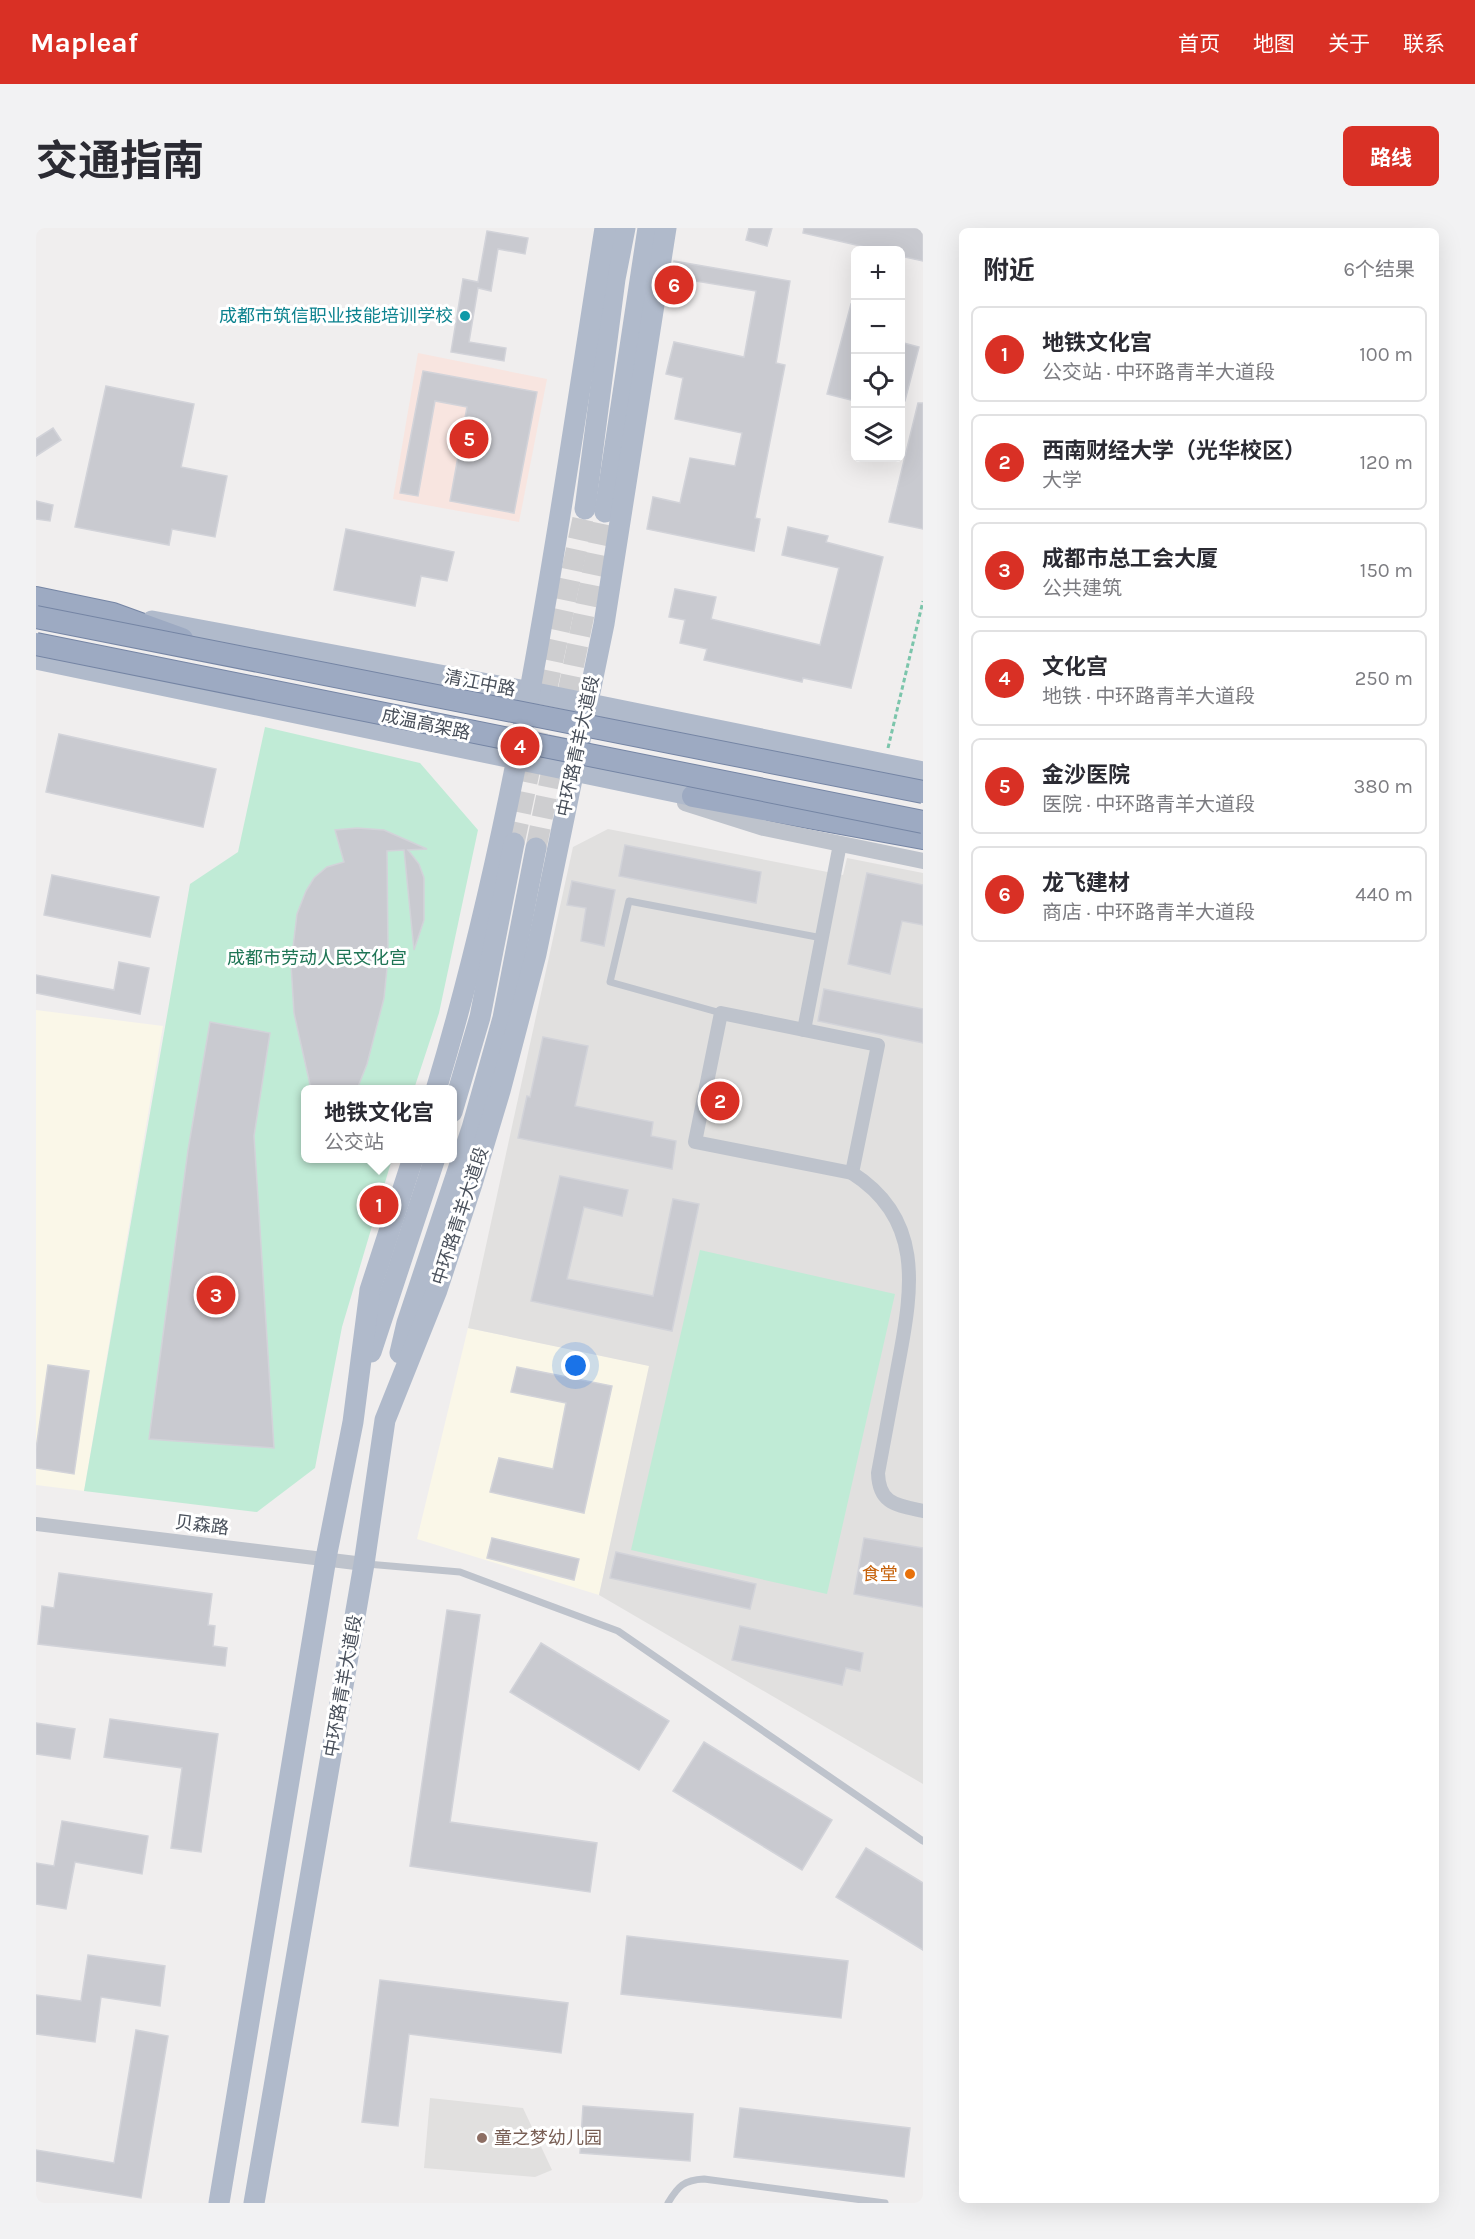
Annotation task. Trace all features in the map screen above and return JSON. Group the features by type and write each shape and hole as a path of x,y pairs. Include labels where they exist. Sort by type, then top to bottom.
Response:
{"highway":[{"path":"36,597 113,614 226,654"},
{"name":"成温高架路","path":"36,617 923,792"},
{"name":"成温高架路","path":"38,655 923,822"},
{"path":"693,796 923,836"}],"main road":[{"path":"437,1085 480,929 531,692 605,228"},
{"path":"625,228 615,279 595,511 648,228"},
{"name":"中环路青羊大道段","path":"254,2203 364,1564 385,1420 436,1290 500,1091 536,954 604,624 666,228"},
{"name":"清江中路","path":"36,597 531,692 923,772"},
{"path":"38,655 693,796"},
{"path":"457,1098 480,1017 514,843"},
{"path":"385,1420 407,1323 472,1128 503,1017 536,848"},
{"name":"中环路青羊大道段","path":"219,2203 326,1558 353,1422 370,1290 411,1163"},
{"path":"353,1422 360,1386 433,1163"}],"street":[{"path":"607,778 764,828 923,861"},
{"path":"804,1030 840,844"},
{"path":"852,1173 878,1045 721,1013 695,1142 852,1173 872,1185 894,1214 907,1241 913,1276 878,1473 879,1490 888,1501 923,1511"},
{"name":"贝森路","path":"36,1524 364,1564"}],"lane":[{"path":"721,1013 610,982 628,901 822,938"},
{"path":"364,1564 460,1572 618,1631 923,1841"},
{"path":"668,2203 677,2187 688,2180 704,2179 885,2203"}],"path":[{"path":"884,764 923,601"}],"shaded area":[{"path":"418,353 547,379 519,522 393,499"},
{"path":"608,829 843,875 847,858 923,873 923,1784 599,1595 649,1366 468,1328 573,847"},
{"path":"36,1010 163,1026 84,1491 36,1485"},
{"path":"468,1328 650,1366 599,1595 417,1539"},
{"name":"童之梦幼儿园","path":"430,2098 523,2108 552,2170 535,2177 424,2168"}],"green space":[{"name":"成都市劳动人民文化宫","path":"265,727 420,763 478,830 439,1013 415,1085 301,1085 301,1163 391,1163 342,1327 315,1468 257,1512 84,1491 190,884 238,852"},
{"path":"700,1250 895,1294 827,1594 631,1550"}],"building":[{"path":"749,228 772,228 767,246 746,240"},
{"path":"804,228 923,228 923,261 905,257 905,246 860,246 803,233"},
{"name":"成都市筑信职业技能培训学校","path":"487,231 528,238 525,254 498,249 491,291 478,288 469,342 506,348 504,361 451,352 463,279 478,282"},
{"path":"674,261 790,281 776,363 785,365 755,518 760,519 754,551 647,529 653,497 680,503 690,458 735,466 742,433 675,419 683,378 666,374 674,342 744,357 756,291 671,277"},
{"path":"851,304 851,400 827,394"},
{"path":"905,343 919,347 905,401"},
{"path":"423,371 537,392 514,513 450,501 467,407 435,401 418,496 400,493"},
{"path":"106,386 194,404 181,467 227,476 215,537 172,529 169,545 75,527"},
{"path":"918,403 923,403 923,529 889,522"},
{"path":"53,428 61,440 36,456 36,439"},
{"path":"36,501 53,505 50,521 36,519"},
{"path":"788,527 828,536 826,542 883,557 851,688 803,678 802,682 704,660 707,649 680,643 685,620 669,617 675,589 716,597 711,619 820,645 839,568 782,555"},
{"path":"346,529 454,552 447,581 421,576 415,606 334,590"},
{"path":"59,734 216,769 203,827 46,792"},
{"path":"357,828 384,830 427,849 408,850 419,864 424,878 424,920 414,950 404,850 387,851 388,958 384,998 367,1064 359,1085 310,1085 294,1013 291,964 297,914 306,891 314,878 327,867 344,862 335,830"},
{"path":"625,845 761,872 756,903 619,876"},
{"path":"867,873 923,885 923,925 902,921 890,974 848,964"},
{"path":"52,875 159,897 150,937 44,915"},
{"path":"572,881 615,890 604,946 581,941 586,908 567,905"},
{"path":"119,962 149,968 140,1014 36,993 36,975 114,990"},
{"path":"824,989 923,1009 923,1043 818,1021"},
{"path":"210,1022 270,1033 254,1136 274,1448 149,1439 188,1150"},
{"path":"543,1037 588,1046 575,1106 653,1122 651,1136 676,1141 672,1169 518,1138"},
{"path":"560,1176 628,1190 622,1216 584,1207 567,1279 653,1296 673,1199 699,1204 672,1331 531,1301"},
{"path":"48,1365 89,1371 74,1474 36,1468 36,1449"},
{"path":"517,1367 612,1386 584,1513 490,1492 499,1458 553,1469 566,1403 511,1392"},
{"path":"492,1538 579,1559 574,1580 487,1558"},
{"path":"864,1538 923,1548 923,1607 854,1594"},
{"path":"616,1552 756,1584 750,1609 610,1578"},
{"path":"59,1573 212,1594 208,1625 215,1626 213,1646 227,1648 225,1666 38,1644 42,1606 54,1608"},
{"path":"447,1610 480,1615 450,1822 597,1843 590,1892 410,1866"},
{"path":"740,1626 863,1653 860,1671 846,1668 842,1685 732,1660"},
{"path":"541,1643 669,1721 639,1770 510,1692"},
{"path":"110,1719 218,1734 201,1852 171,1848 182,1768 104,1757"},
{"path":"36,1723 75,1729 70,1759 36,1754"},
{"path":"704,1742 832,1820 802,1870 673,1791"},
{"path":"62,1821 148,1836 142,1874 75,1862 66,1909 36,1904 36,1863 54,1866"},
{"path":"866,1848 923,1883 923,1950 836,1897"},
{"path":"627,1936 848,1961 841,2018 621,1994"},
{"path":"88,1955 165,1966 160,2006 101,1997 95,2042 36,2034 36,1995 81,2001"},
{"path":"380,1980 568,2003 561,2053 409,2034 398,2126 362,2122"},
{"path":"136,2030 168,2036 141,2198 36,2181 36,2150 114,2163"},
{"path":"583,2106 693,2114 690,2161 580,2153"},
{"path":"740,2108 910,2128 904,2177 734,2157"}],"tunnel":[{"path":"514,843 585,509"},
{"path":"536,848 605,512"}],"place":[{"name":"龙飞建材","path":"674,285"},
{"name":"成都市筑信职业技能培训学校","path":"465,316"},
{"name":"金沙医院","path":"469,439"},
{"name":"文化宫","path":"520,746"},
{"name":"西南财经大学（光华校区）","path":"720,1101"},
{"name":"地铁文化宫","path":"379,1205"},
{"name":"成都市总工会大厦","path":"216,1295"},
{"name":"食堂","path":"910,1574"},
{"name":"童之梦幼儿园","path":"482,2138"}]}
